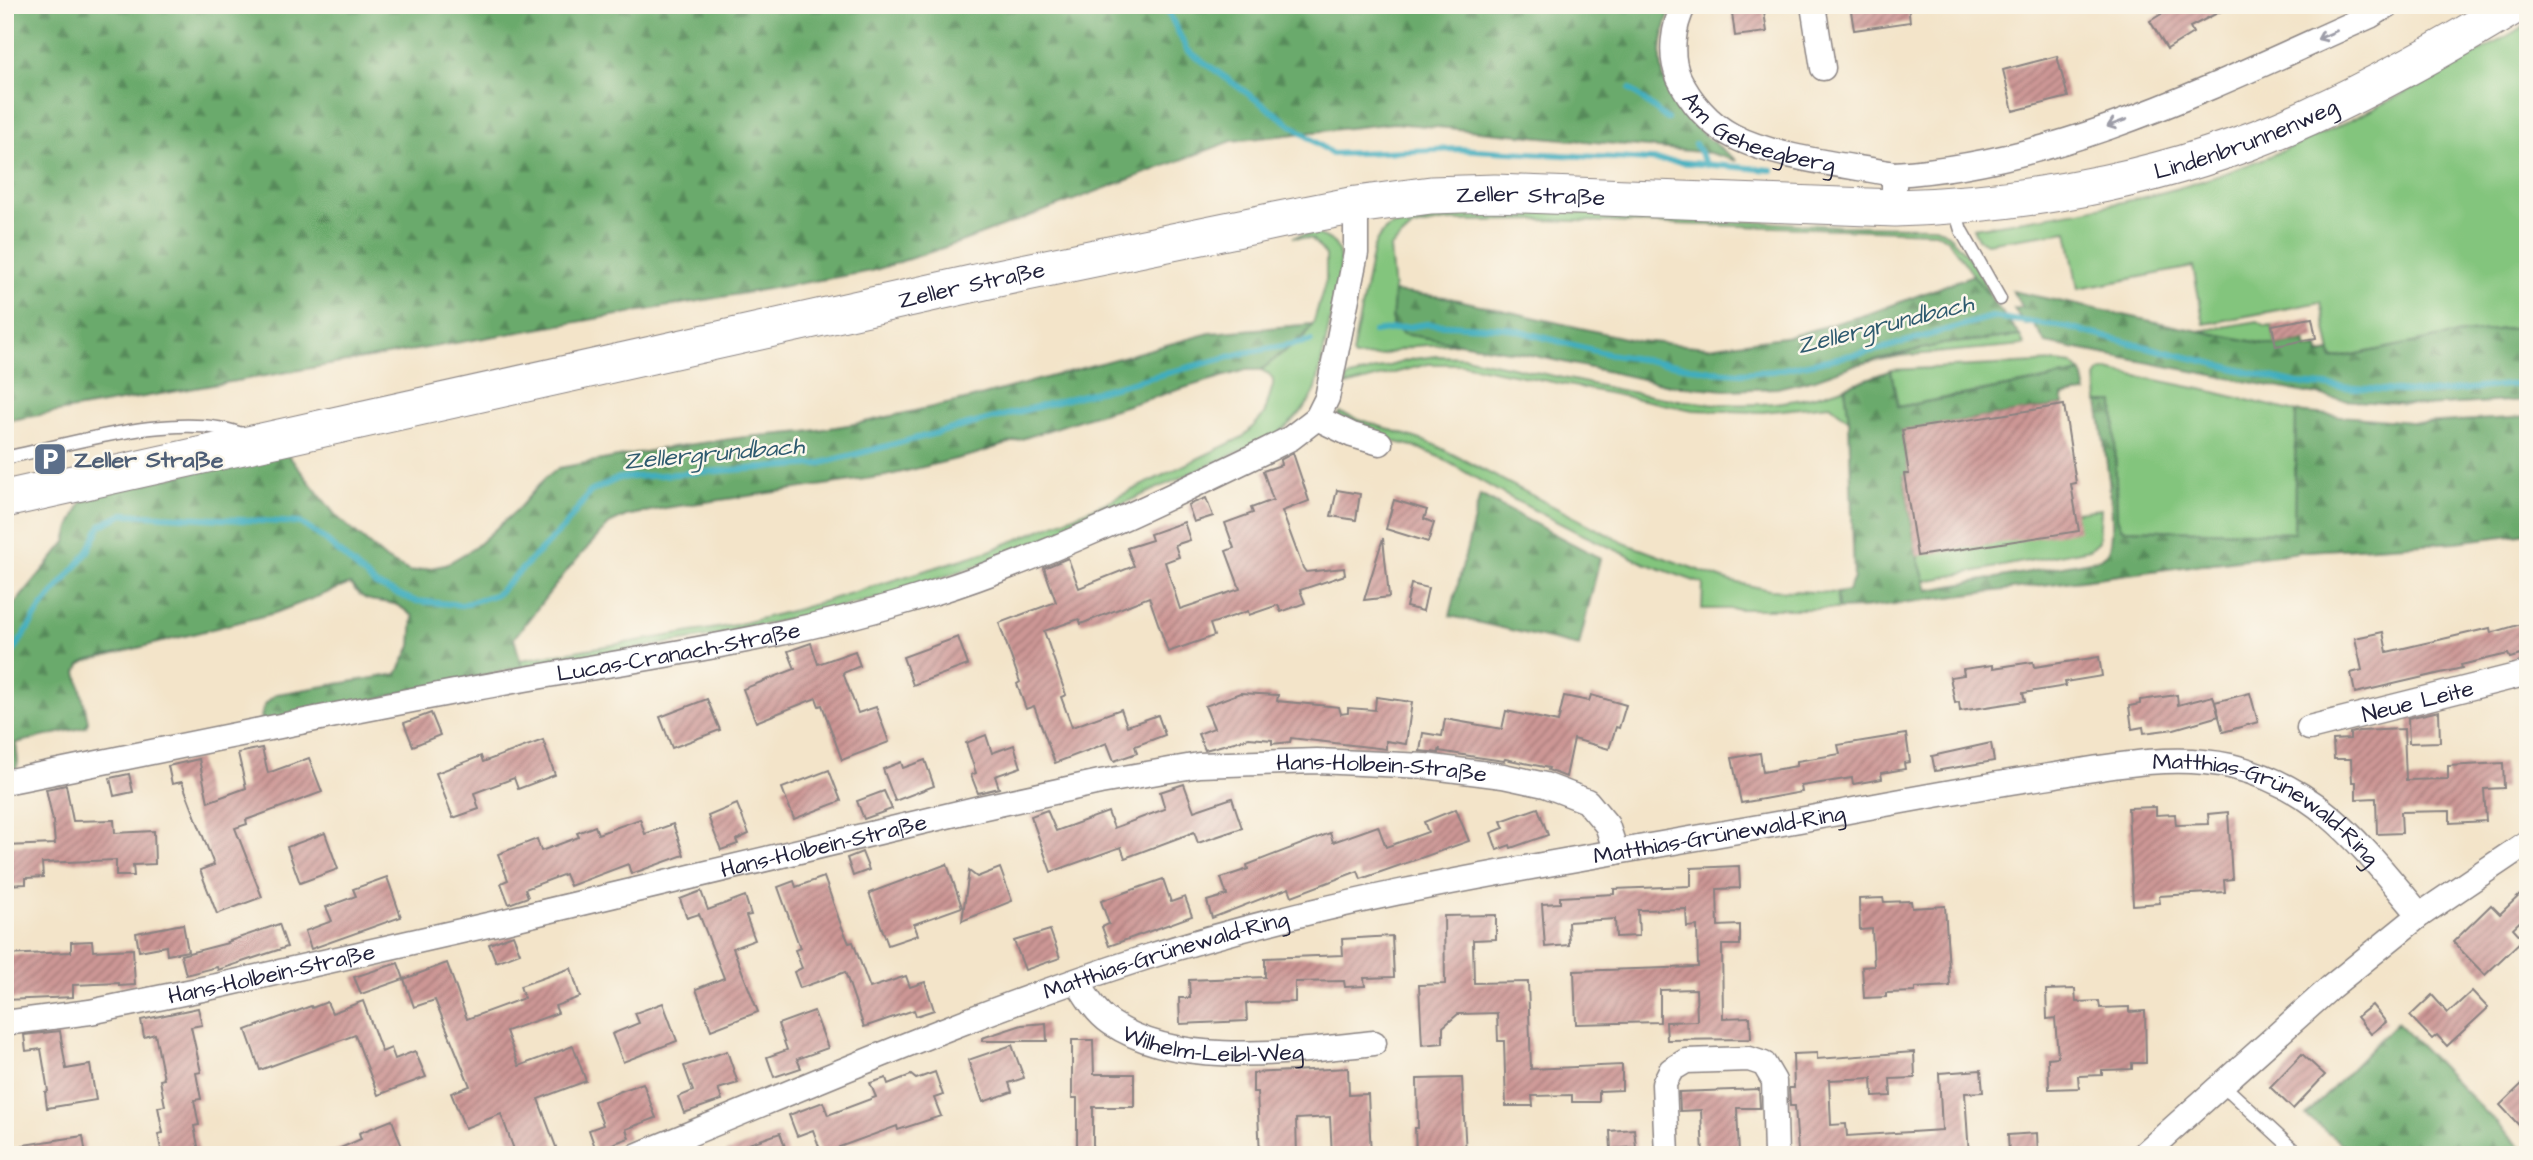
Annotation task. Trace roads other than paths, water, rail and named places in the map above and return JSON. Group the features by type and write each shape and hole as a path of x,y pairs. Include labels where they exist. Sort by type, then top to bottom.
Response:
{"street":[{"name":"Am Geheegberg","path":"1684,5 1675,36 1676,71 1685,90 1716,125 1733,136 1763,148 1894,191"},
{"path":"1813,5 1823,68"},
{"path":"1894,191 1936,172 1977,164 2094,132 2185,98 2370,16 2388,5"},
{"name":"Lindenbrunnenweg","path":"1954,206 2028,198 2111,182 2160,170 2256,137 2307,117 2402,71 2515,5"},
{"name":"Zeller Straße","path":"5,499 998,278 1356,205 1431,195 1496,193 1894,191 1954,206"},
{"path":"1356,205 1356,254 1335,366 1327,398 1317,418 1352,435 1380,443"},
{"name":"Lucas-Cranach-Straße","path":"5,782 475,688 725,645 798,630 932,594 1007,567 1141,509 1265,452 1291,438 1317,418"},
{"name":"Neue Leite","path":"2309,728 2528,673"},
{"name":"Hans-Holbein-Straße","path":"5,1023 90,1012 217,986 501,922 991,805 1199,765 1317,761 1425,766 1534,783 1587,801 1607,825 1616,852"},
{"name":"Matthias-Grünewald-Ring","path":"638,1155 922,1038 1077,981 1143,958 1334,906 1472,878 1964,789 2103,767 2183,761 2227,765 2285,785 2311,800 2352,835 2420,915"},
{"path":"2143,1155 2331,987 2420,915 2528,842"},
{"name":"Wilhelm-Leibl-Weg","path":"1077,981 1088,999 1109,1021 1135,1036 1178,1048 1243,1054 1374,1043"},
{"path":"1667,1155 1664,1084 1671,1070 1686,1061 1749,1059 1764,1064 1774,1081 1776,1155"}],"lane":[{"path":"1954,206 1961,230 2000,299"},
{"path":"5,458 158,426 226,428 261,442"},
{"path":"2223,1084 2300,1155"}],"waterway":[{"path":"1165,5 1187,50 1332,154 1457,149 1772,170"},
{"path":"1630,89 1667,119"},
{"path":"1695,144 1707,165"},
{"name":"Zellergrundbach","path":"1374,332 1427,324 1507,328 1608,354 1740,373 1773,371 1881,349 1991,317 2065,327 2297,384 2428,393 2528,383"},
{"name":"Zellergrundbach","path":"5,665 41,608 87,553 101,525 124,514 300,523 323,538 376,585 415,601 462,605 497,594 565,526 590,492 619,478 818,464 1244,353 1311,341"}],"place":[{"name":"Zeller Straße","path":"50,459"}]}
